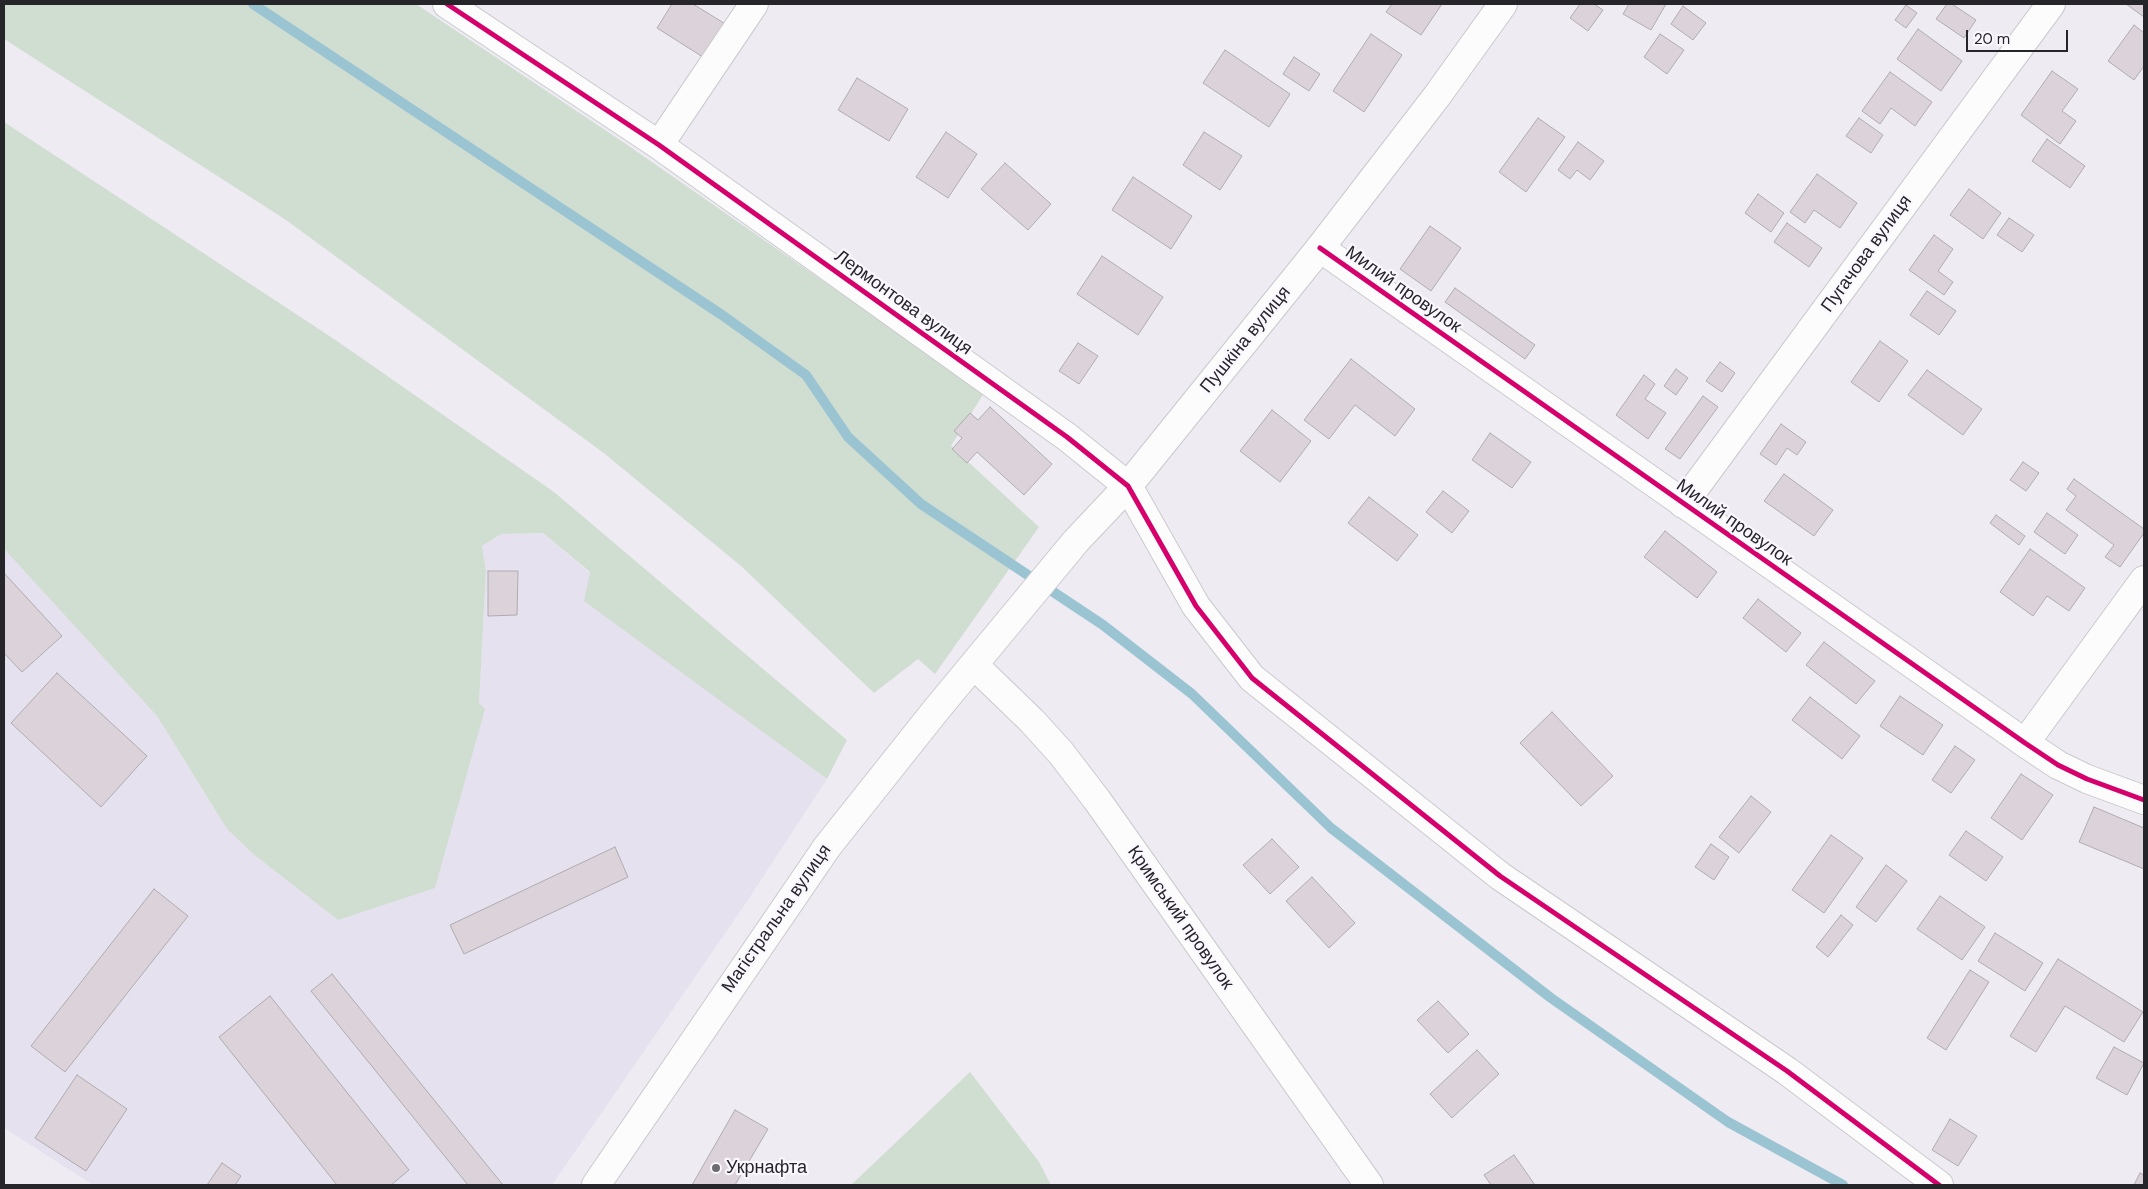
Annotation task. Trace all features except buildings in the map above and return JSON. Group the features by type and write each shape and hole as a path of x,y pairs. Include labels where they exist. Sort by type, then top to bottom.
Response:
{"street":[{"name":"Лермонтова вулиця","path":"447,4 659,145 1067,437 1128,486"},
{"path":"659,145 754,4"},
{"name":"Пушкіна вулиця","path":"974,665 1076,541 1128,486 1320,248 1437,96 1503,4"},
{"name":"Пугачова вулиця","path":"1683,504 2050,4"},
{"name":"Милий провулок","path":"1320,248 2025,743 2058,764 2088,779 2144,800"},
{"path":"1128,486 1196,606 1252,678 1500,876 1787,1072 1939,1185"},
{"path":"2025,743 2144,580"},
{"name":"Магістральна вулиця","path":"596,1185 827,847 974,665"},
{"name":"Кримський провулок","path":"974,665 1043,734 1097,800 1368,1185"}],"shaded area":[{"path":"543,533 590,573 724,703 827,779 746,903 552,1185 93,1185 4,1128 4,549 157,716 227,829 253,854 338,920 479,704 486,572 482,546 501,534"}],"green space":[{"path":"4,4 416,4 626,144 984,393 951,446 1039,527 935,674 918,659 874,693 741,566 605,454 286,220 4,39"},
{"path":"4,122 337,341 554,492 847,740 827,779 584,601 590,572 543,533 501,534 482,546 486,572 479,703 485,709 435,888 338,920 253,854 227,829 157,716 4,549"},
{"path":"970,1072 1039,1162 1051,1185 851,1185"}],"waterway":[{"path":"253,4 722,315 806,375 848,437 921,504 1103,625 1192,694 1331,828 1551,998 1728,1122 1843,1185"}],"cycle path":[{"path":"447,4 659,145 1067,437 1128,486 1196,606 1252,678 1500,876 1787,1071 1939,1185"},
{"path":"1320,248 2025,743 2058,765 2087,779 2144,800"}],"place":[{"name":"Укрнафта","path":"716,1168"}]}
